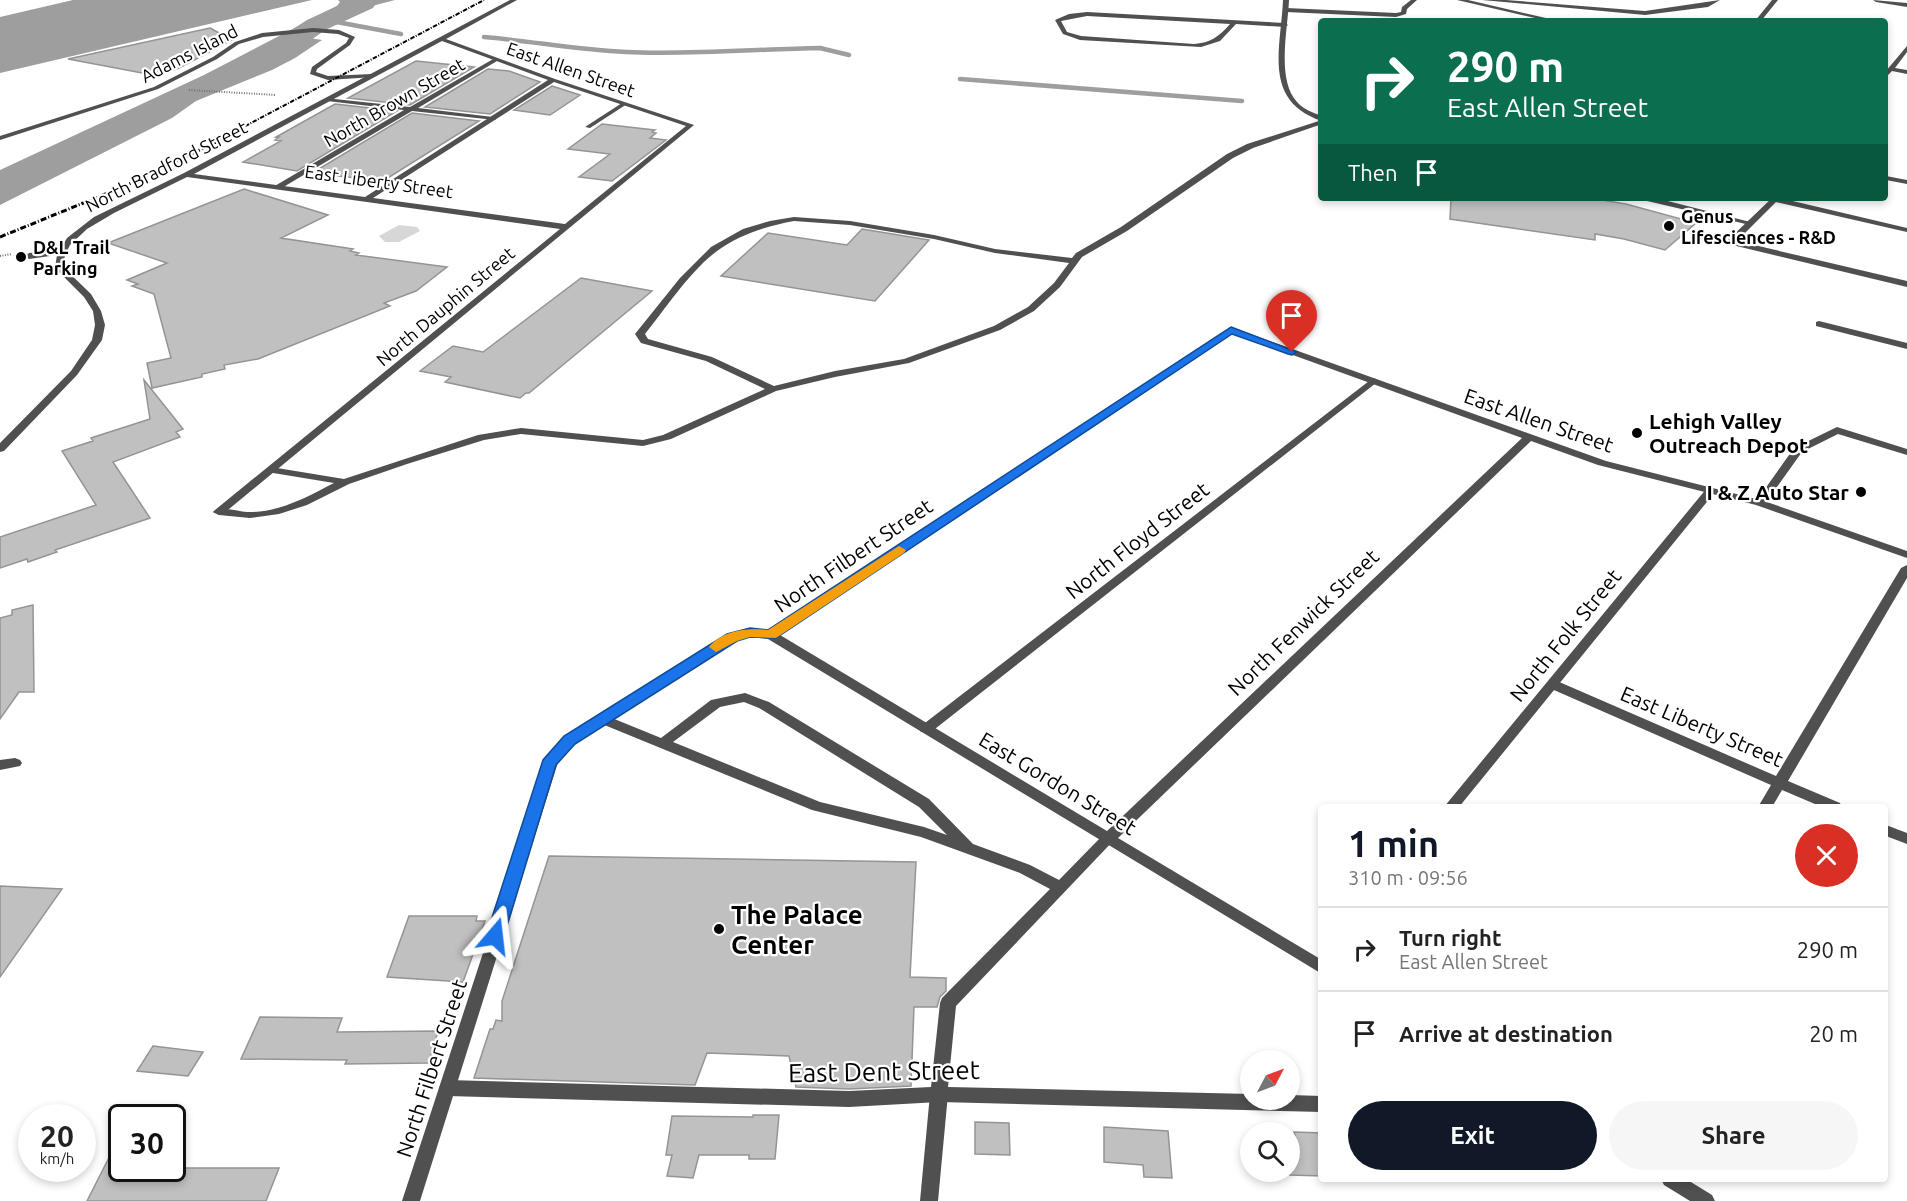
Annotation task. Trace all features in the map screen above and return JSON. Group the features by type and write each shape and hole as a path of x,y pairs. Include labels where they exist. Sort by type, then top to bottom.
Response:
{"street":[{"name":"North Bradford Street","path":"62,252 72,237 83,228 514,0"},
{"path":"1286,0 1282,75 1284,87 1293,103 1318,118"},
{"path":"1286,10 1396,15 1404,13 1404,8 1414,0"},
{"path":"1460,0 1542,18"},
{"path":"1485,0 1645,12 1698,6 1717,0"},
{"path":"1528,0 1551,5"},
{"path":"1760,18 1775,0"},
{"path":"1876,0 1907,5"},
{"path":"1235,22 1220,40 1194,46 1080,38 1065,33 1058,20 1086,14 1235,22 1285,25"},
{"name":"Adams Island","path":"0,138 142,93 215,58 237,43 278,32 313,30 339,32 352,37 348,44 314,68 312,73 328,78 372,76"},
{"name":"East Allen Street","path":"442,39 553,80 692,125"},
{"path":"1888,73 1907,48"},
{"name":"North Brown Street","path":"277,187 495,60"},
{"path":"1891,69 1907,72"},
{"path":"367,199 553,80"},
{"path":"327,99 493,119"},
{"path":"588,127 624,104"},
{"path":"272,470 345,482 482,437 521,431 643,443 668,437 773,389 835,374 906,361 997,328 1031,309 1057,285 1079,255 1124,229 1230,156 1250,146 1318,121"},
{"name":"North Dauphin Street","path":"345,482 303,503 274,512 250,515 219,512 692,125"},
{"name":"East Liberty Street","path":"187,175 566,227"},
{"path":"1888,178 1907,182"},
{"path":"1654,201 1750,223"},
{"path":"1770,201 1731,242 1907,284"},
{"path":"1786,201 1907,230"},
{"path":"773,389 709,359 644,341 640,334 683,280 714,249 746,231 770,223 794,219 839,222 933,237 995,251 1073,261"},
{"path":"0,449 74,374 97,340 100,325 97,311 88,296 58,268 62,252 29,256"},
{"path":"1819,324 1907,346"},
{"name":"East Allen Street","path":"1231,330 1635,473 1760,503 1907,555"},
{"name":"North Filbert Street","path":"411,1201 549,764 569,740 732,637 750,633 771,635 1231,330"},
{"name":"North Floyd Street","path":"926,729 1373,381"},
{"path":"1760,503 1798,450 1837,430 1907,452"},
{"name":"North Fenwick Street","path":"939,1094 948,1003 1108,839 1529,437"},
{"name":"North Folk Street","path":"1453,804 1711,490"},
{"path":"1767,804 1907,568"},
{"name":"East Gordon Street","path":"771,635 1318,965"},
{"name":"East Liberty Street","path":"1552,684 1828,804"},
{"path":"663,743 716,703 745,697 764,705 924,803 969,848"},
{"path":"602,719 817,806 924,832 1025,869 1061,888"},
{"path":"0,765 15,763"},
{"path":"1888,831 1907,839"},
{"name":"East Dent Street","path":"448,1088 849,1099 939,1094 1318,1104"},
{"path":"929,1201 939,1094"},
{"path":"1675,1182 1706,1201"}],"path":[{"path":"183,89 276,95"}],"shaded area":[{"path":"73,0 312,0 0,73 0,17"},
{"path":"338,0 395,0 372,6 296,36 322,40 272,70 196,101 172,118 0,205 0,170 204,75 337,6 340,2"},
{"path":"399,225 417,227 420,231 399,242 385,242 379,236"}],"building":[{"path":"210,28 232,40 179,68 158,76 68,59"},
{"path":"416,61 474,67 410,105 348,98"},
{"path":"488,69 509,71 540,82 490,114 425,107"},
{"path":"552,86 580,95 550,115 514,110"},
{"path":"335,104 397,111 297,171 243,162 281,141 275,140 279,137 276,137"},
{"path":"412,113 479,121 383,181 312,173"},
{"path":"602,124 655,130 652,132 656,133 650,138 666,140 612,181 579,177 610,154 568,149"},
{"path":"244,189 328,215 281,238 353,249 350,251 359,253 356,255 447,267 416,291 384,303 390,306 258,359 224,365 225,369 202,374 202,377 152,388 147,363 171,358 154,294 132,286 138,284 127,280 167,263 108,243"},
{"path":"1451,201 1608,201 1696,223 1665,250 1595,234 1595,240 1450,219"},
{"path":"862,229 929,240 875,301 721,276 768,233 847,245"},
{"path":"581,278 652,291 529,393 520,398 445,382 451,377 420,371 453,346 483,352"},
{"path":"144,380 183,429 176,432 180,437 113,462 150,518 55,550 57,552 28,562 27,559 0,568 0,537 96,505 62,451 93,441 91,438 150,419"},
{"path":"33,605 34,692 19,692 0,719 0,618 12,615 12,610"},
{"name":"The Palace Center","path":"549,856 916,862 910,977 946,978 946,991 940,997 937,1007 914,1007 911,1086 849,1089 796,1087 789,1056 707,1053 695,1085 474,1078 490,1029 493,1029 496,1020 502,1021 502,1001"},
{"path":"0,886 62,889 0,977"},
{"path":"409,916 477,916 476,921 485,921 463,982 387,977"},
{"path":"260,1017 342,1018 337,1032 438,1031 429,1063 345,1064 347,1060 241,1059"},
{"path":"153,1046 203,1052 188,1076 137,1071"},
{"path":"753,1115 779,1115 775,1159 749,1159 749,1155 699,1155 693,1178 667,1176 672,1155 666,1155 672,1116 753,1117"},
{"path":"975,1122 1009,1123 1010,1155 975,1154"},
{"path":"1104,1127 1168,1131 1172,1178 1144,1177 1143,1165 1104,1162"},
{"path":"1300,1132 1318,1133 1318,1176 1300,1175"},
{"path":"108,1160 108,1182 186,1182 186,1168 279,1168 266,1201 87,1201"}],"waterway":[{"path":"238,73 281,54 291,42 316,25 364,3 363,0"},
{"path":"326,20 401,34"},
{"path":"484,37 626,52 820,48 849,55"},
{"path":"960,79 1242,101"}],"railway":[{"path":"215,142 484,0"},
{"path":"0,237 125,186 218,141"}],"slow traffic":[{"path":"716,647 732,637 750,633 771,635 899,550"}],"place":[{"name":"Genus Lifesciences - R&D","path":"1669,226"},
{"name":"D&L Trail Parking","path":"21,257"},
{"name":"Lehigh Valley Outreach Depot","path":"1637,433"},
{"name":"I & Z Auto Star","path":"1861,492"},
{"name":"The Palace Center","path":"719,929"}],"route":[{"path":"495,936 549,764 569,740 732,637 750,633 771,635 1231,330 1292,352"}]}
